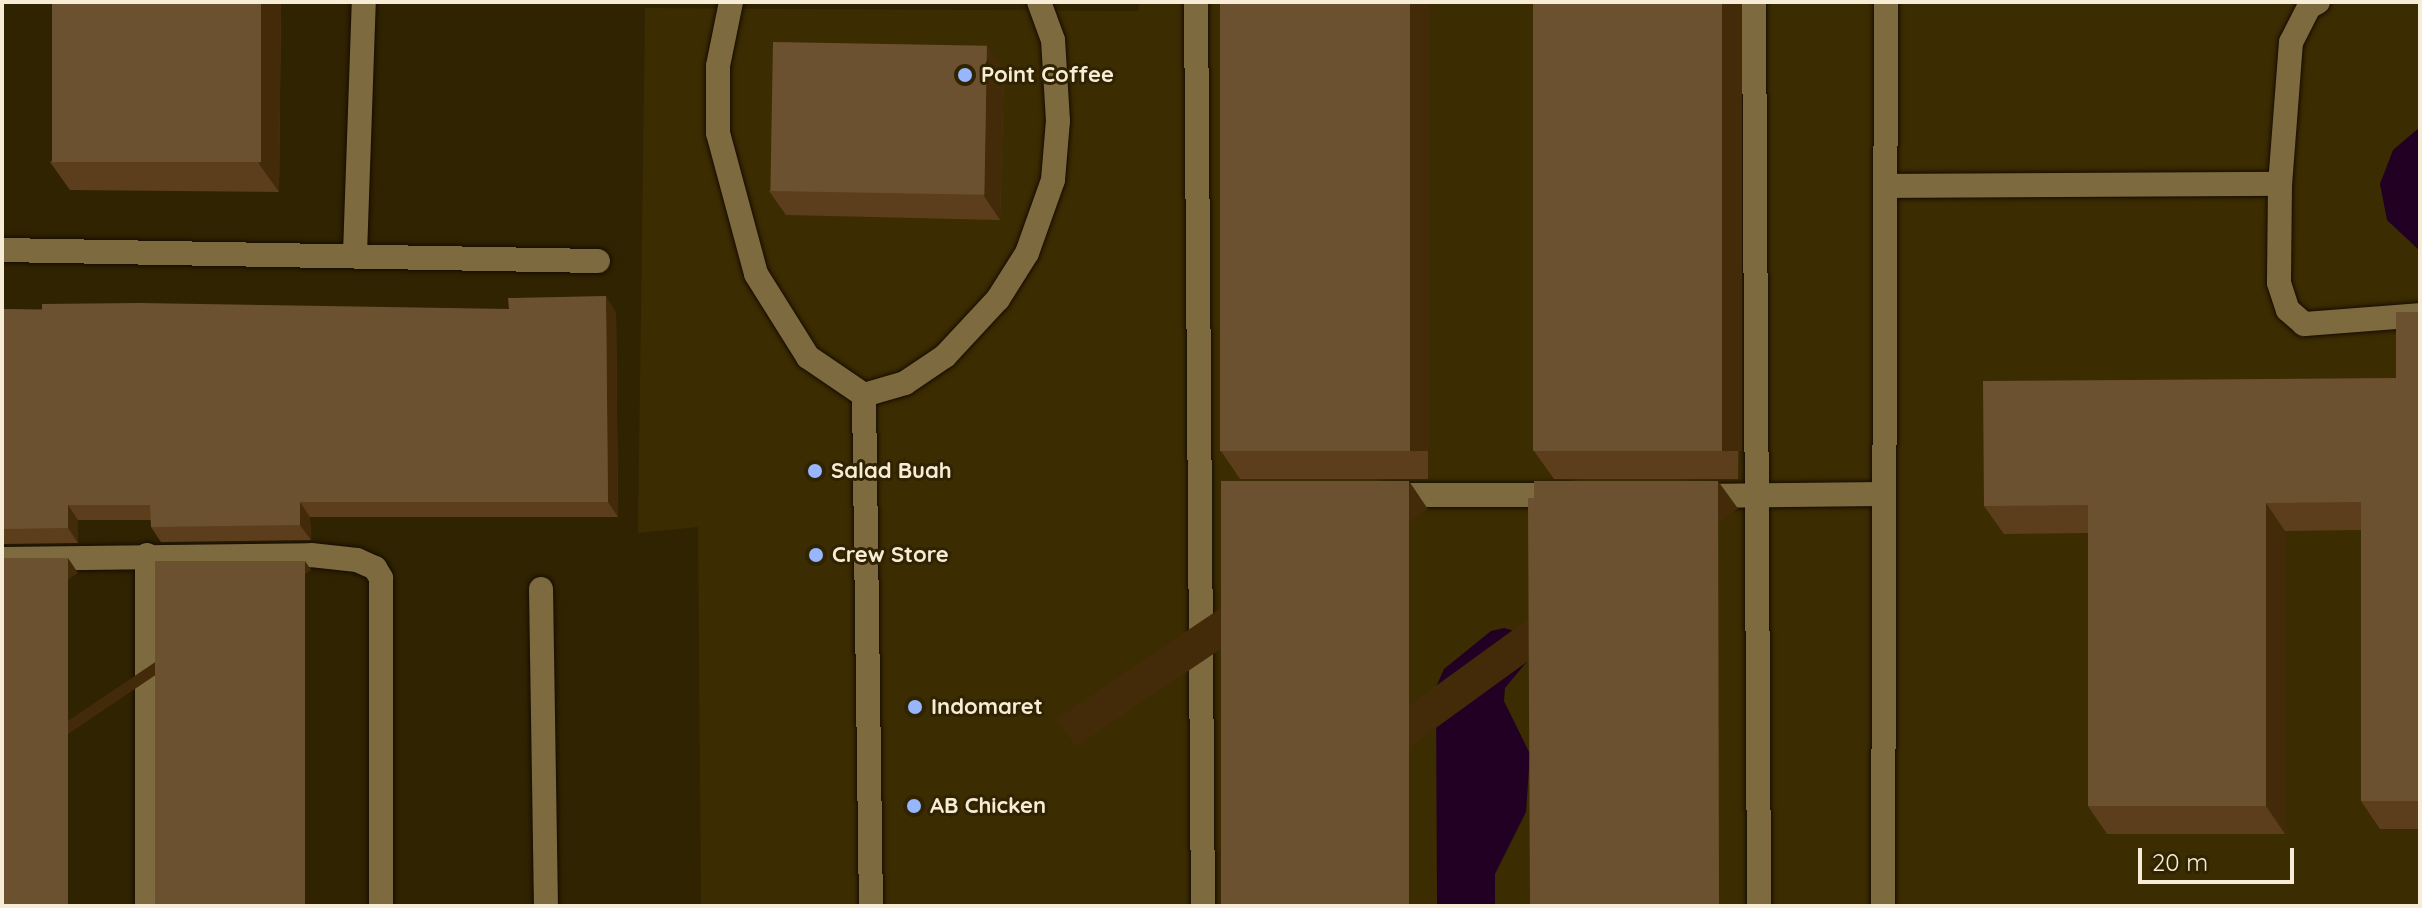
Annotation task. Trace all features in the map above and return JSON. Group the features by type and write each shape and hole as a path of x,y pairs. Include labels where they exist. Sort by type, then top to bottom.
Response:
{"street":[{"path":"355,254 364,2"},
{"path":"731,2 718,66 718,133 756,274 808,357 864,395"},
{"path":"864,395 905,383 945,356 998,299 1027,253 1053,180 1058,121 1053,40 1039,2"},
{"path":"1196,2 1203,906"},
{"path":"1754,2 1761,496 1759,906"},
{"path":"1883,906 1886,2"},
{"path":"2318,2 2309,7 2291,42 2280,184 2279,283 2288,310 2304,324 2420,315"},
{"path":"1886,186 2280,184"},
{"path":"2,250 355,254 598,261"},
{"path":"864,395 871,906"},
{"path":"1200,494 1231,494"},
{"path":"1356,494 1590,495"},
{"path":"1667,495 1882,494"},
{"path":"147,555 147,906"},
{"path":"2,559 311,555 357,560 378,572 381,906"},
{"path":"541,589 546,906"}],"shaded area":[{"path":"1139,2 2420,2 2420,906 701,906 698,527 638,533 645,8 1139,11"},
{"path":"2420,127 2420,251 2387,220 2380,184 2393,150"},
{"path":"1504,628 1518,632 1530,658 1505,688 1504,701 1530,754 1526,812 1495,874 1495,906 1437,906 1436,687 1444,669 1491,631"}],"building":[{"path":"52,2 261,2 261,162 52,162"},
{"path":"1220,2 1410,2 1410,451 1220,451"},
{"path":"1533,2 1722,2 1722,451 1533,451"},
{"path":"773,42 987,46 984,195 770,191"},
{"path":"606,296 608,502 300,502 300,525 151,527 150,505 68,505 68,528 2,529 2,309 42,310 42,304 139,303 509,309 508,298"},
{"path":"2396,312 2420,312 2420,801 2361,801 2361,502 2266,503 2266,806 2088,806 2088,505 1984,506 1983,381 2396,378"},
{"path":"1221,481 1409,481 1409,906 1221,906"},
{"path":"1534,481 1718,481 1719,906 1530,906 1528,498 1534,498"},
{"path":"2,558 68,558 68,906 2,906"},
{"path":"155,561 305,561 305,906 155,906"}],"place":[{"name":"Point Coffee","path":"965,75"},
{"name":"Salad Buah","path":"815,471"},
{"name":"Crew Store","path":"816,555"},
{"name":"Indomaret","path":"915,707"},
{"name":"AB Chicken","path":"914,806"}]}
